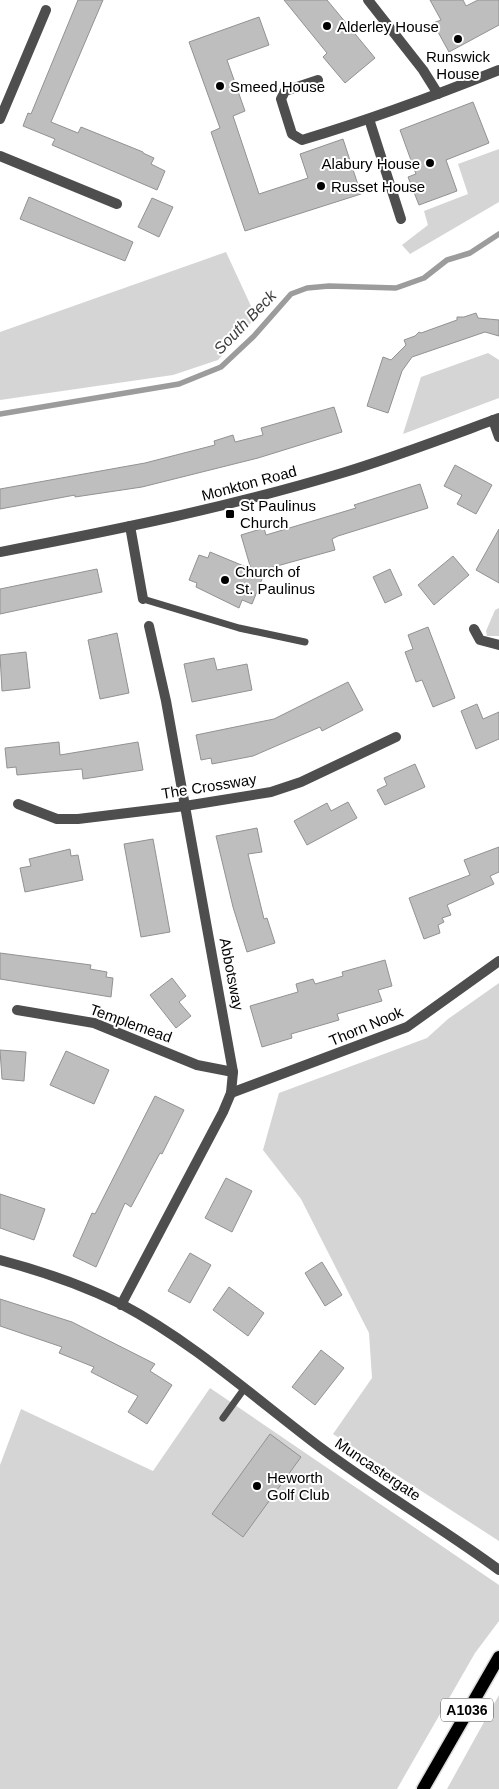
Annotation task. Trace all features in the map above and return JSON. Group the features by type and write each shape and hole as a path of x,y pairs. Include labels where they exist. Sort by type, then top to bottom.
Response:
{"main road":[{"name":"A1036","path":"422,1789 499,1657"}],"street":[{"path":"369,0 423,70 438,94"},
{"path":"0,119 46,10"},
{"path":"318,80 285,91 281,99 292,134 302,140 369,119 499,70"},
{"path":"369,119 401,219"},
{"path":"0,156 117,204"},
{"path":"496,419 499,437"},
{"name":"Monkton Road","path":"0,552 130,526 256,497 344,473 496,419"},
{"path":"130,526 143,599"},
{"name":"Abbotsway","path":"121,1305 224,1112 231,1093 233,1072 185,806 149,626"},
{"path":"474,629 480,640 489,644 499,645"},
{"name":"The Crossway","path":"18,804 57,818 78,819 185,806 270,792 301,782 396,737"},
{"name":"Thorn Nook","path":"231,1093 406,1026 499,961"},
{"name":"Templemead","path":"16,1010 94,1023 197,1065 233,1072"},
{"name":"Muncastergate","path":"0,1260 56,1276 121,1305 178,1340 244,1388 322,1449 499,1570"}],"lane":[{"path":"143,599 239,628 305,642"},
{"path":"223,1418 244,1388"}],"shaded area":[{"path":"499,149 499,202 410,254 402,245 428,225 424,211 468,194 458,164"},
{"path":"226,252 256,317 218,360 173,375 0,400 0,332"},
{"path":"488,353 499,360 499,398 403,434 421,377"},
{"path":"499,608 499,636 487,636 486,631 495,610"},
{"path":"499,983 499,1541 333,1434 372,1378 369,1333 301,1199 263,1150 279,1093 427,1038 448,1019"},
{"path":"210,1388 499,1585 499,1621 475,1653 397,1789 0,1789 0,1465 21,1409 153,1471"},
{"path":"499,1695 499,1789 447,1789"}],"building":[{"path":"78,0 103,0 51,122 78,133 81,127 154,158 151,164 165,171 157,190 52,145 55,139 23,126 28,113 31,114"},
{"name":"Alderley House","path":"284,0 327,0 375,58 345,83 323,57 327,53"},
{"name":"Runswick House","path":"430,0 463,0 466,6 478,0 499,0 499,25 449,52 433,23 441,20"},
{"path":"259,17 269,45 227,60 245,111 233,116 259,194 308,178 300,154 343,139 361,194 245,231 211,132 220,128 189,42"},
{"name":"Alabury House","path":"473,102 489,143 446,160 457,191 419,205 408,177 416,174 400,130"},
{"path":"29,197 133,242 125,261 20,219"},
{"path":"152,198 173,207 159,237 138,227"},
{"path":"476,313 478,318 499,320 499,336 485,332 412,357 402,371 388,413 367,406 383,357 391,360 406,345 404,340 415,336 419,332 421,333 457,320 457,317"},
{"path":"334,407 342,432 258,458 142,487 75,497 75,495 0,509 0,489 145,463 215,445 214,441 233,435 235,442 263,435 261,428"},
{"path":"455,465 492,485 476,514 457,504 462,495 444,486"},
{"path":"420,484 428,508 338,536 332,539 335,550 266,569 252,604 242,600 239,608 196,587 197,583 189,580 199,555 208,558 210,552 251,569 241,535 264,528 266,535 356,508 354,505"},
{"path":"499,529 499,583 476,570"},
{"path":"453,556 469,575 434,605 418,585"},
{"path":"97,569 102,592 0,614 0,589"},
{"path":"390,569 402,595 385,603 373,577"},
{"path":"428,627 455,698 433,707 422,680 416,682 405,652 413,649 408,635"},
{"path":"117,633 129,693 100,699 88,640"},
{"path":"26,652 30,688 2,691 0,655"},
{"path":"214,658 217,670 247,664 252,690 192,702 184,664"},
{"path":"348,682 363,710 322,731 320,727 253,756 212,764 211,758 201,760 196,735 274,719"},
{"path":"477,704 483,719 499,712 499,739 476,749 461,711"},
{"path":"59,742 60,755 138,742 143,770 83,779 82,769 17,775 16,767 7,768 5,748"},
{"path":"415,764 425,787 385,805 377,790 387,785 384,778"},
{"path":"348,802 357,818 307,845 294,821 327,803 331,811"},
{"path":"257,828 262,852 248,854 264,919 267,918 275,943 247,952 233,907 216,836"},
{"path":"153,839 170,932 141,937 124,844"},
{"path":"499,847 499,872 490,876 494,884 447,905 451,915 442,918 444,922 438,925 440,933 424,939 409,898 470,875 464,860"},
{"path":"70,849 71,856 78,855 83,880 25,892 20,868 31,866 29,859"},
{"path":"0,953 91,965 90,969 107,972 106,977 113,978 111,997 0,979"},
{"path":"385,960 392,986 378,990 382,1001 337,1014 339,1020 291,1034 292,1038 262,1047 250,1006 298,992 296,984 313,979 315,984 343,976 342,972"},
{"path":"172,978 186,996 179,1002 191,1016 176,1028 150,995"},
{"path":"0,1050 26,1052 24,1081 2,1079"},
{"path":"66,1051 109,1070 94,1104 50,1085"},
{"path":"155,1096 184,1110 162,1154 160,1153 131,1207 125,1203 96,1267 73,1256 92,1213 95,1214"},
{"path":"226,1178 252,1191 232,1232 205,1218"},
{"path":"0,1194 45,1209 34,1240 0,1228"},
{"path":"190,1253 211,1265 190,1303 168,1291"},
{"path":"322,1262 342,1295 325,1306 305,1273"},
{"path":"229,1287 264,1313 248,1336 213,1310"},
{"path":"0,1299 72,1322 155,1364 150,1371 172,1385 147,1424 128,1412 138,1396 91,1372 94,1367 59,1353 62,1347 0,1326"},
{"path":"321,1350 344,1368 315,1405 292,1387"},
{"name":"Heworth Golf Club","path":"270,1434 301,1457 243,1537 212,1514"}],"waterway":[{"name":"South Beck","path":"0,414 179,384 221,367 254,336 291,294 307,288 329,286 396,288 424,278 447,260 470,253 499,234"}],"place":[{"name":"Alderley House","path":"327,26"},
{"name":"Runswick House","path":"458,39"},
{"name":"Smeed House","path":"220,86"},
{"name":"Alabury House","path":"430,163"},
{"name":"Russet House","path":"321,186"},
{"name":"St Paulinus Church","path":"230,514"},
{"name":"Church of St. Paulinus","path":"225,580"},
{"name":"Heworth Golf Club","path":"257,1486"}]}
